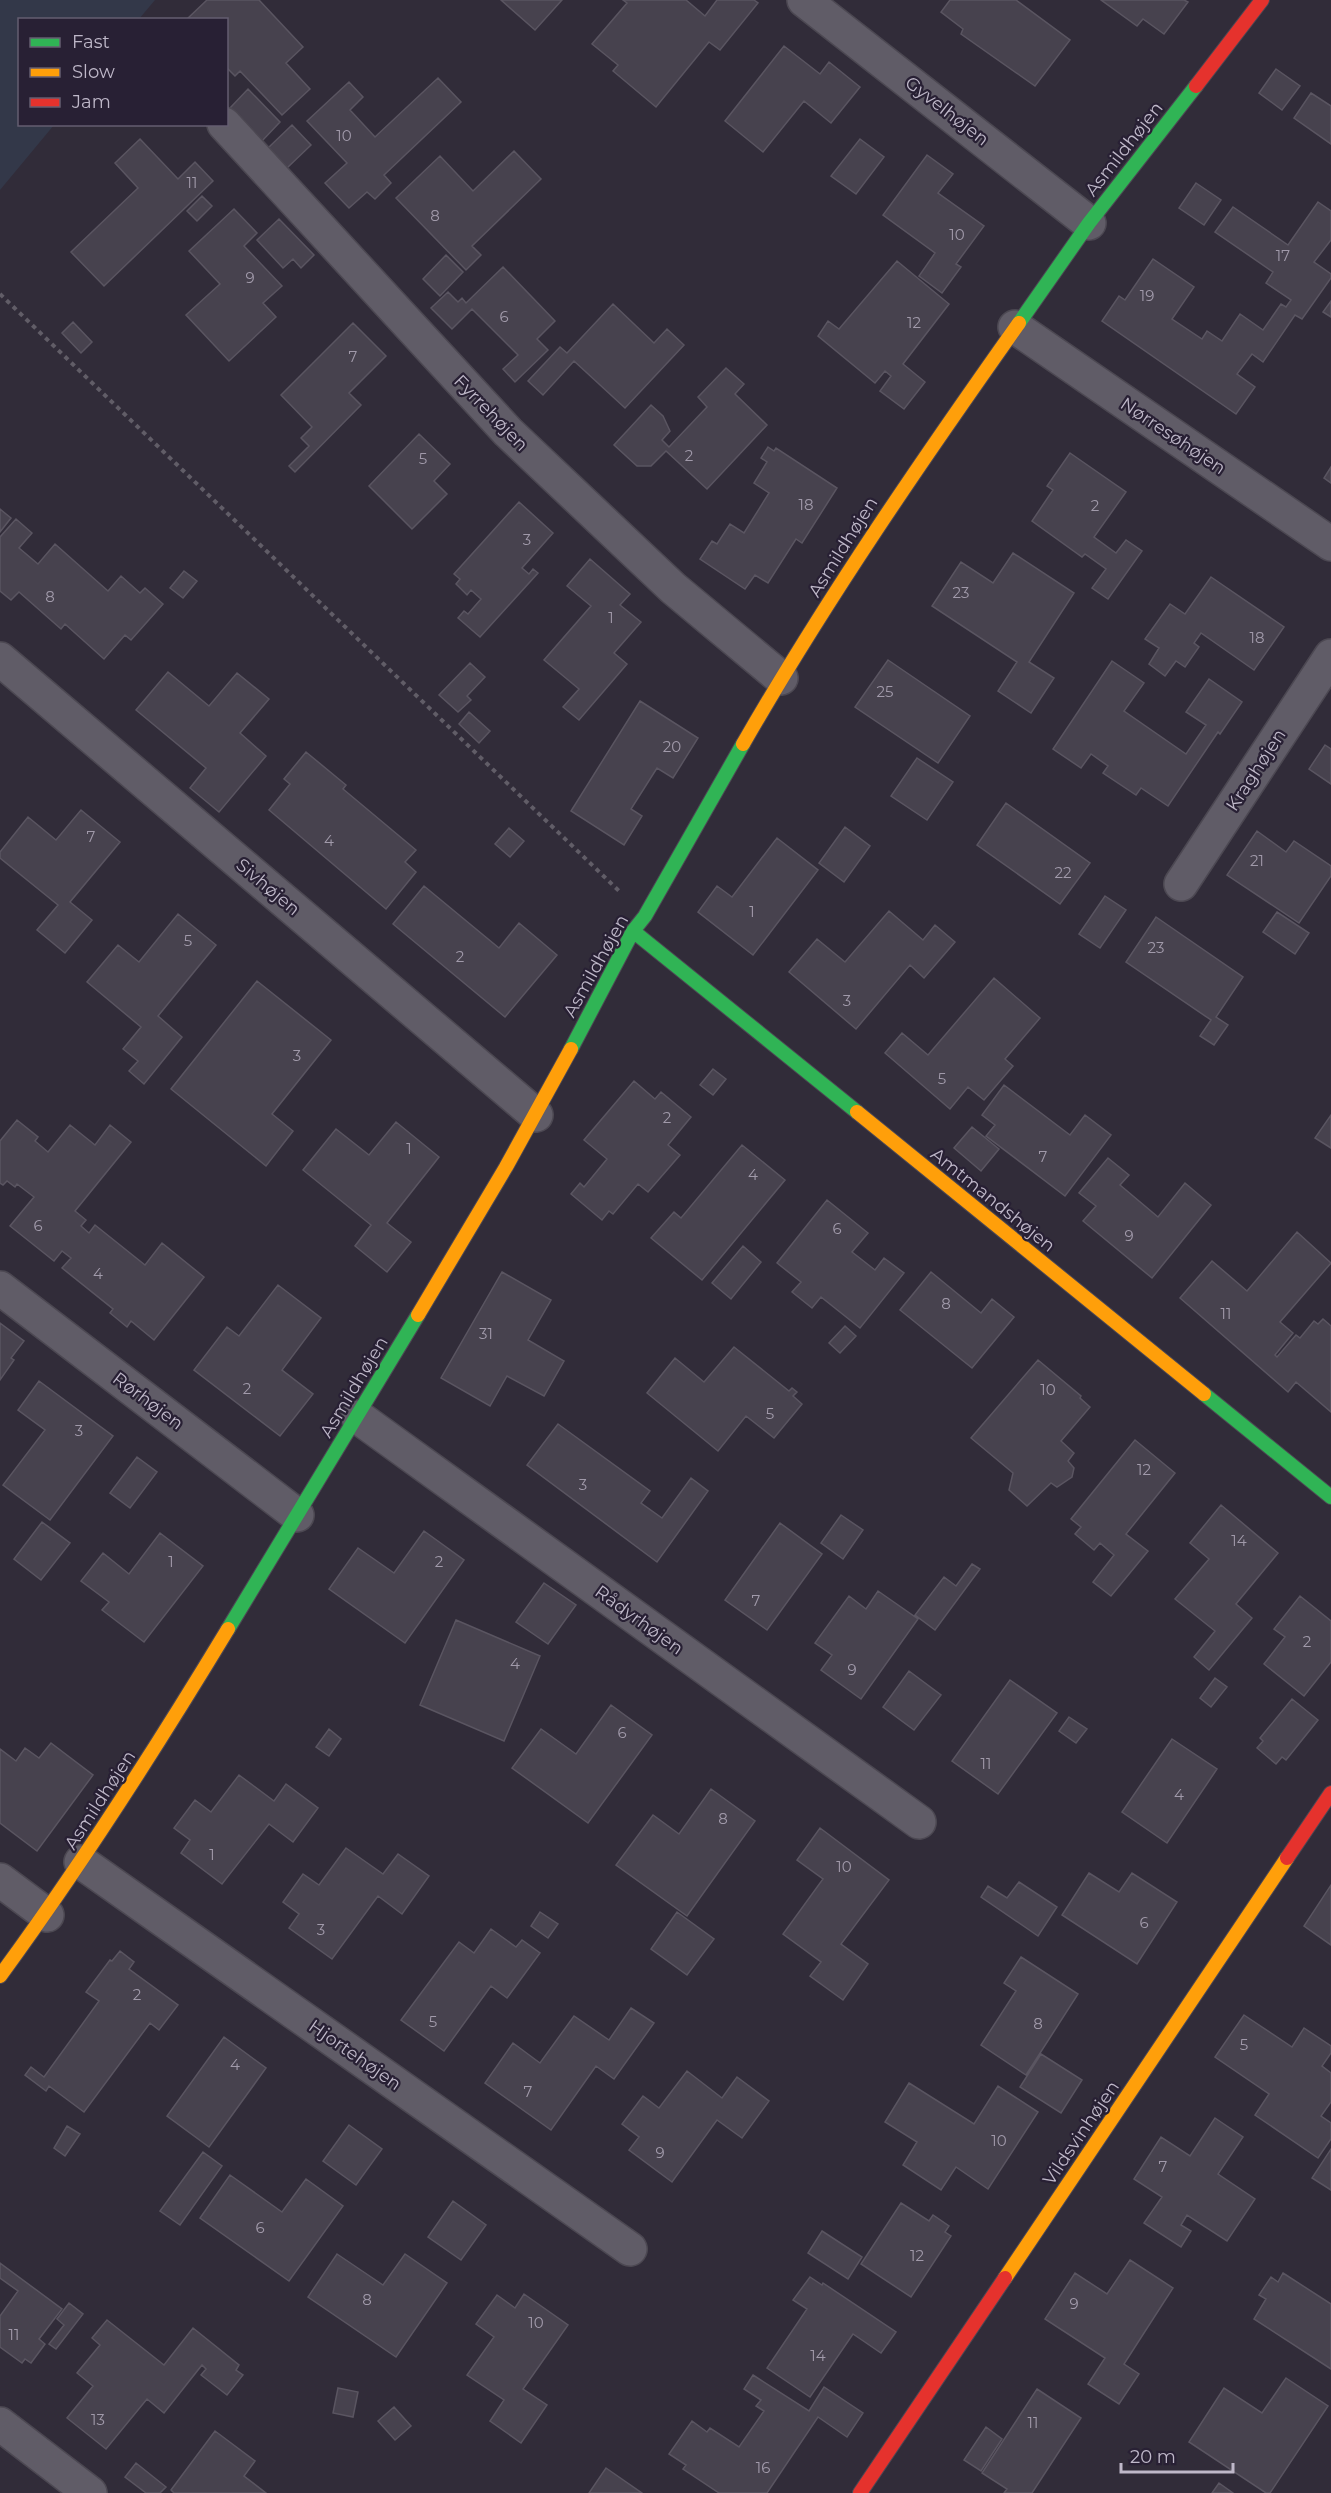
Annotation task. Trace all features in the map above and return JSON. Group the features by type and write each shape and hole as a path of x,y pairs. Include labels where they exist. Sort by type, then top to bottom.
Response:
{"street":[{"name":"Gyvelhøjen","path":"804,0 1089,223"},
{"name":"Asmildhøjen","path":"0,1976 46,1915 188,1697 358,1417 536,1115 633,931 645,916 781,678 895,499 1089,223 1262,0"},
{"name":"Fyrrehøjen","path":"226,126 508,432 673,588 781,678"},
{"name":"Nørresøhøjen","path":"1014,327 1331,544"},
{"name":"Kraghøjen","path":"1181,884 1331,656"},
{"name":"Sivhøjen","path":"0,658 536,1115"},
{"name":"Amtmandshøjen","path":"633,931 1331,1497"},
{"name":"Rørhøjen","path":"0,1288 297,1515"},
{"name":"Rådyrhøjen","path":"358,1417 919,1822"},
{"name":"Vildsvinhøjen","path":"860,2493 1331,1793"},
{"name":"Hjortehøjen","path":"81,1862 630,2249"},
{"path":"0,1880 46,1915"},
{"path":"0,2424 90,2493"}],"path":[{"path":"0,294 645,916"}],"shaded area":[{"path":"0,0 155,0 140,18 18,18 18,126 53,126 0,190"}],"building":[{"path":"207,0 259,0 303,47 286,63 310,89 282,115 240,71 235,76 228,69 228,18 188,18"},
{"path":"501,0 562,0 535,30"},
{"path":"623,0 686,0 705,16 717,0 754,0 758,3 720,50 709,42 656,107 613,71 618,65 592,44 627,3"},
{"path":"950,0 1016,0 1070,40 1035,86 961,34 963,29 941,12"},
{"path":"1101,0 1184,0 1188,2 1164,34 1143,19 1137,26"},
{"path":"784,46 820,74 829,62 860,87 831,123 804,101 763,152 725,121"},
{"path":"1276,69 1300,86 1282,110 1259,93"},
{"path":"438,78 461,102 384,175 391,183 375,199 367,192 349,208 325,183 347,163 307,121 349,82 363,97 350,110 375,137"},
{"path":"248,89 280,122 262,141 230,108"},
{"path":"1311,93 1331,106 1331,144 1294,118"},
{"path":"292,125 311,145 287,168 268,148"},
{"path":"140,139 178,179 195,162 213,181 104,286 71,252 138,188 115,163"},
{"path":"860,139 884,157 856,194 831,176"},
{"path":"514,151 541,179 472,246 481,255 466,270 396,198 440,156 473,191"},
{"path":"927,155 953,174 938,193 984,226 956,264 961,267 942,293 919,276 935,253 883,215"},
{"path":"1196,183 1221,200 1204,225 1179,208"},
{"path":"202,196 212,206 197,221 187,211"},
{"path":"1318,202 1331,211 1331,240 1314,262 1331,274 1331,278 1302,319 1295,315 1263,362 1252,354 1237,374 1255,387 1236,414 1102,321 1119,296 1125,300 1153,259 1194,287 1172,319 1202,339 1207,331 1222,341 1240,314 1263,330 1281,304 1286,307 1291,300 1266,283 1273,272 1215,232 1233,207 1288,245"},
{"path":"234,209 257,233 244,246 282,286 263,303 276,317 229,361 186,315 220,284 189,251"},
{"path":"279,219 314,255 301,268 293,259 283,268 257,240"},
{"path":"446,255 463,272 440,296 423,279"},
{"path":"897,261 949,304 903,364 925,382 904,409 880,391 891,376 885,371 875,383 818,336 828,321 839,329"},
{"path":"503,267 555,321 537,339 548,350 515,382 503,369 518,355 472,309 452,329 431,308 448,292 458,302 462,298 466,303"},
{"path":"1331,301 1331,317 1323,312"},
{"path":"613,304 654,343 667,329 684,345 625,408 574,361 543,395 528,381 560,347 567,353"},
{"path":"73,322 92,342 81,353 62,333"},
{"path":"353,323 386,356 349,393 361,405 295,472 289,466 309,446 301,438 312,427 281,395"},
{"path":"726,368 744,384 735,394 767,425 707,489 666,451 651,466 637,466 614,445 651,405 663,416 670,431 662,440 669,447 707,407 698,397"},
{"path":"419,434 450,464 434,481 447,494 412,529 369,486"},
{"path":"768,447 774,451 776,448 837,488 802,543 796,539 768,583 755,575 745,589 700,559 712,541 717,544 730,524 744,533 769,493 754,483 767,462 761,458"},
{"path":"1070,453 1126,492 1094,537 1116,553 1126,540 1142,551 1108,599 1092,588 1106,569 1085,554 1082,557 1032,521 1053,490 1047,486"},
{"path":"1331,467 1331,483 1324,478"},
{"path":"519,502 553,533 522,568 529,574 533,569 538,573 480,637 458,618 464,611 468,614 481,599 471,590 467,595 456,584 460,579 454,574"},
{"path":"0,509 11,518 0,532"},
{"path":"16,519 32,533 19,548 38,564 55,544 108,591 121,576 140,593 145,588 163,604 131,640 125,635 104,659 65,624 61,629 19,592 11,600 0,591 0,537"},
{"path":"1013,553 1074,593 1029,662 1054,678 1031,713 998,691 1017,662 932,606 961,562 993,583"},
{"path":"590,559 630,594 620,605 641,622 614,653 627,664 579,720 563,707 579,689 544,660 591,606 567,586"},
{"path":"184,571 197,581 183,598 170,588"},
{"path":"1211,577 1284,627 1254,670 1201,633 1194,643 1199,647 1185,667 1176,661 1165,676 1149,664 1159,648 1145,639 1170,604 1185,614"},
{"path":"888,660 970,716 938,763 855,707"},
{"path":"1112,661 1144,683 1124,711 1186,754 1206,725 1186,712 1209,679 1242,702 1220,734 1218,732 1168,806 1141,788 1136,795 1103,773 1108,766 1091,754 1081,768 1053,749"},
{"path":"470,663 485,677 467,696 471,700 458,712 439,695"},
{"path":"168,672 209,706 237,673 269,699 240,733 266,756 219,812 190,788 206,768 136,710"},
{"path":"640,701 698,738 673,778 657,768 631,809 642,816 624,845 571,811"},
{"path":"469,712 490,731 479,743 459,724"},
{"path":"1325,745 1331,749 1331,784 1309,769"},
{"path":"306,752 346,785 343,789 416,850 405,862 416,872 386,909 269,810 290,784 284,779"},
{"path":"917,758 953,782 927,820 891,796"},
{"path":"1006,803 1090,863 1060,904 977,845"},
{"path":"81,810 120,842 70,902 92,920 65,953 37,930 58,905 0,858 0,852 28,817 56,840"},
{"path":"845,827 870,846 844,882 819,863"},
{"path":"509,828 524,841 510,857 495,844"},
{"path":"1257,831 1286,852 1294,841 1331,866 1331,876 1299,923 1227,875"},
{"path":"777,838 818,870 753,955 698,912 717,886 732,897"},
{"path":"424,886 499,948 519,923 557,955 505,1017 393,924"},
{"path":"1105,896 1126,910 1100,948 1079,934"},
{"path":"889,911 923,940 935,925 955,942 924,978 910,965 856,1029 789,972 817,939 845,962"},
{"path":"1277,912 1309,933 1295,954 1263,932"},
{"path":"178,914 216,945 158,1016 182,1037 144,1084 129,1071 138,1061 123,1049 141,1027 87,982 118,945 139,962"},
{"path":"1156,917 1243,977 1216,1017 1228,1025 1214,1045 1200,1036 1211,1020 1126,962"},
{"path":"994,978 1040,1018 1005,1059 1013,1066 984,1100 968,1087 950,1109 885,1053 902,1033 928,1055"},
{"path":"257,981 331,1040 272,1114 293,1131 266,1166 171,1089"},
{"path":"713,1069 726,1079 713,1095 700,1085"},
{"path":"634,1081 655,1099 661,1092 691,1117 668,1145 680,1155 648,1192 638,1184 613,1214 609,1211 602,1220 571,1194 580,1183 584,1187 607,1159 584,1140"},
{"path":"1004,1085 1070,1135 1085,1115 1111,1135 1065,1196 986,1136 995,1125 982,1115"},
{"path":"1331,1115 1331,1148 1315,1138"},
{"path":"17,1120 38,1137 35,1141 48,1152 70,1125 95,1145 110,1125 131,1142 75,1211 86,1220 81,1226 89,1233 95,1225 145,1265 162,1243 204,1277 154,1340 131,1321 127,1327 110,1313 113,1309 62,1268 71,1258 62,1251 54,1261 10,1226 34,1197 17,1184 15,1187 7,1181 3,1185 0,1183 0,1141"},
{"path":"396,1122 439,1157 387,1223 411,1242 387,1272 355,1246 371,1225 303,1170 336,1129 369,1155"},
{"path":"972,1127 999,1149 981,1171 954,1148"},
{"path":"742,1145 785,1180 702,1280 651,1238 674,1212 681,1218"},
{"path":"1108,1158 1129,1175 1120,1185 1158,1217 1185,1183 1211,1205 1152,1278 1083,1221 1096,1206 1079,1193"},
{"path":"827,1200 868,1233 852,1252 875,1270 884,1258 904,1273 860,1328 821,1297 812,1308 792,1292 801,1282 777,1263"},
{"path":"1297,1232 1331,1263 1280,1322 1293,1333 1275,1355 1277,1357 1296,1335 1300,1338 1314,1321 1318,1324 1323,1319 1331,1326 1331,1412 1296,1382 1288,1392 1180,1298 1212,1261 1247,1291"},
{"path":"743,1246 761,1262 731,1299 712,1283"},
{"path":"502,1272 551,1300 528,1340 564,1361 544,1396 507,1376 490,1406 441,1378"},
{"path":"931,1272 981,1313 992,1299 1014,1317 972,1368 900,1310"},
{"path":"278,1285 321,1318 282,1370 313,1394 280,1436 194,1370 227,1327 239,1336"},
{"path":"0,1323 24,1341 11,1358 14,1360 0,1380"},
{"path":"845,1326 856,1336 840,1353 829,1343"},
{"path":"734,1347 789,1391 792,1388 797,1392 793,1396 802,1404 774,1438 746,1416 718,1451 647,1393 675,1358 704,1382"},
{"path":"1038,1360 1081,1396 1080,1398 1090,1407 1061,1441 1074,1453 1068,1461 1074,1468 1072,1477 1057,1487 1051,1483 1027,1506 1009,1490 1013,1473 971,1438"},
{"path":"39,1381 113,1436 50,1520 3,1485 45,1430 18,1410"},
{"path":"558,1424 650,1491 641,1503 662,1518 691,1478 708,1491 657,1562 527,1465"},
{"path":"1135,1440 1175,1473 1126,1534 1148,1551 1111,1596 1093,1582 1114,1555 1100,1543 1094,1550 1075,1534 1081,1527 1071,1519"},
{"path":"137,1457 157,1472 130,1508 110,1493"},
{"path":"1221,1505 1278,1553 1236,1604 1252,1618 1209,1670 1194,1657 1215,1631 1175,1599 1209,1559 1190,1543"},
{"path":"841,1515 863,1530 843,1559 821,1543"},
{"path":"42,1522 70,1543 41,1580 14,1559"},
{"path":"780,1523 822,1554 767,1630 725,1600"},
{"path":"424,1531 464,1560 405,1643 329,1589 358,1548 394,1573"},
{"path":"160,1533 203,1566 144,1642 102,1610 109,1602 81,1581 103,1553 129,1574"},
{"path":"972,1564 980,1569 935,1630 915,1615 944,1577 956,1586"},
{"path":"544,1583 576,1605 548,1644 516,1622"},
{"path":"878,1591 918,1619 861,1699 821,1670 832,1655 815,1643 849,1596 866,1609"},
{"path":"1300,1596 1331,1621 1331,1662 1304,1696 1264,1664 1285,1637 1274,1629"},
{"path":"456,1620 540,1656 504,1741 420,1705"},
{"path":"909,1671 941,1695 914,1730 883,1707"},
{"path":"1215,1678 1227,1687 1211,1707 1200,1698"},
{"path":"1010,1680 1057,1713 998,1794 952,1761"},
{"path":"1292,1699 1318,1720 1286,1760 1282,1757 1276,1764 1257,1748 1263,1741 1260,1738"},
{"path":"611,1705 652,1735 588,1823 512,1768 541,1729 576,1754"},
{"path":"1069,1717 1087,1729 1076,1743 1059,1731"},
{"path":"329,1729 341,1739 329,1756 316,1747"},
{"path":"1172,1739 1217,1769 1167,1843 1122,1812"},
{"path":"51,1743 93,1775 37,1851 0,1823 0,1749 16,1761 25,1748 39,1758"},
{"path":"239,1775 274,1801 286,1784 318,1808 293,1842 269,1824 222,1884 181,1853 190,1840 174,1828 195,1800 211,1812"},
{"path":"711,1789 755,1821 687,1916 616,1865 653,1815 679,1834"},
{"path":"820,1828 889,1880 841,1944 868,1964 843,2000 810,1976 821,1962 783,1934 823,1879 797,1860"},
{"path":"346,1848 383,1874 398,1854 429,1876 402,1914 378,1896 332,1959 289,1928 299,1914 283,1902 303,1874 319,1885"},
{"path":"1089,1873 1119,1892 1132,1873 1177,1902 1137,1964 1062,1915"},
{"path":"1019,1882 1057,1907 1038,1936 981,1897 988,1886 1007,1898"},
{"path":"1331,1885 1331,1945 1304,1926"},
{"path":"540,1912 558,1924 548,1938 531,1926"},
{"path":"677,1912 714,1939 687,1975 651,1949"},
{"path":"491,1929 516,1947 522,1940 540,1953 507,1998 491,1986 444,2051 401,2020 459,1942 474,1953"},
{"path":"120,1951 134,1962 129,1969 178,2005 159,2030 150,2023 84,2112 49,2086 46,2091 25,2075 31,2067 44,2077 99,2001 86,1992 110,1960 112,1961"},
{"path":"1021,1957 1078,1994 1026,2075 981,2045 1016,1991 1004,1983"},
{"path":"631,2008 654,2023 614,2079 596,2066 551,2130 485,2083 513,2043 540,2063 574,2016 609,2040"},
{"path":"1244,2015 1292,2047 1304,2028 1331,2046 1331,2053 1322,2066 1331,2073 1331,2102 1321,2116 1331,2123 1331,2139 1318,2158 1255,2115 1269,2094 1215,2057"},
{"path":"224,2037 266,2068 209,2147 167,2116"},
{"path":"1041,2054 1082,2080 1061,2113 1020,2087"},
{"path":"687,2071 722,2098 737,2077 769,2101 742,2138 717,2120 672,2182 629,2150 639,2137 622,2124 643,2096 659,2108"},
{"path":"909,2083 974,2124 998,2086 1038,2112 988,2189 956,2167 941,2190 903,2165 917,2142 885,2122"},
{"path":"1215,2118 1243,2137 1218,2174 1255,2199 1227,2241 1187,2215 1181,2225 1191,2231 1181,2247 1144,2223 1162,2197 1134,2179 1161,2137 1190,2156"},
{"path":"349,2125 382,2149 356,2185 323,2161"},
{"path":"67,2126 80,2134 65,2156 54,2148"},
{"path":"1331,2149 1331,2190 1312,2178"},
{"path":"203,2152 222,2166 180,2225 160,2211"},
{"path":"230,2175 282,2212 306,2179 343,2206 289,2281 200,2218"},
{"path":"453,2201 486,2225 461,2260 428,2237"},
{"path":"901,2203 929,2221 933,2215 949,2226 945,2232 951,2236 911,2297 861,2264"},
{"path":"822,2231 862,2257 848,2279 808,2253"},
{"path":"337,2254 383,2285 405,2254 447,2283 396,2357 308,2297"},
{"path":"1130,2260 1173,2288 1124,2364 1139,2374 1119,2404 1088,2384 1105,2358 1045,2319 1075,2273 1107,2294"},
{"path":"0,2263 62,2309 39,2339 45,2344 31,2363 25,2359 22,2363 0,2347 0,2316 18,2291 0,2278"},
{"path":"1283,2273 1331,2304 1331,2369 1254,2319 1266,2299 1259,2295 1271,2277 1278,2282"},
{"path":"810,2277 822,2285 823,2283 896,2332 881,2353 853,2334 810,2397 767,2368 807,2309 793,2300"},
{"path":"524,2294 568,2325 523,2389 547,2405 521,2443 490,2421 504,2400 467,2375 494,2337 476,2324 497,2295 515,2308"},
{"path":"69,2303 83,2314 56,2349 49,2344 64,2325 57,2319"},
{"path":"107,2320 164,2365 193,2328 239,2365 236,2370 243,2375 227,2395 201,2375 206,2369 202,2365 164,2413 147,2399 106,2449 67,2418 93,2386 77,2373 100,2345 92,2338"},
{"path":"753,2375 809,2411 824,2387 863,2413 847,2437 818,2417 767,2493 719,2493 683,2469 686,2465 669,2454 692,2421 707,2432 710,2428 739,2447 764,2411 756,2406 761,2400 744,2389"},
{"path":"1286,2378 1328,2406 1270,2493 1266,2493 1189,2442 1224,2388 1262,2413"},
{"path":"338,2388 358,2392 353,2417 333,2413"},
{"path":"1037,2389 1081,2418 1032,2493 1004,2493 1007,2489 982,2473"},
{"path":"394,2407 411,2426 395,2440 378,2421"},
{"path":"986,2427 1002,2439 981,2471 964,2460"},
{"path":"215,2431 255,2461 244,2476 266,2493 174,2493 171,2490"},
{"path":"136,2463 166,2487 160,2493 146,2493 125,2477"},
{"path":"606,2468 642,2493 589,2493"},
{"path":"1219,2483 1233,2493 1212,2493"}],"traffic: fast":[{"path":"1019,323 1089,223 1196,86"},
{"path":"571,1049 633,931 645,916 743,744"},
{"path":"633,931 857,1112"},
{"path":"228,1629 418,1315"},
{"path":"1204,1394 1331,1497"}],"traffic: slow":[{"path":"743,744 808,636 876,530 1019,323"},
{"path":"418,1315 506,1167 571,1049"},
{"path":"857,1112 1204,1394"},
{"path":"0,1976 118,1805 228,1629"},
{"path":"1005,2278 1287,1858"}],"traffic: jam":[{"path":"1196,86 1262,0"},
{"path":"1287,1858 1331,1793"},
{"path":"860,2493 1005,2278"}]}
